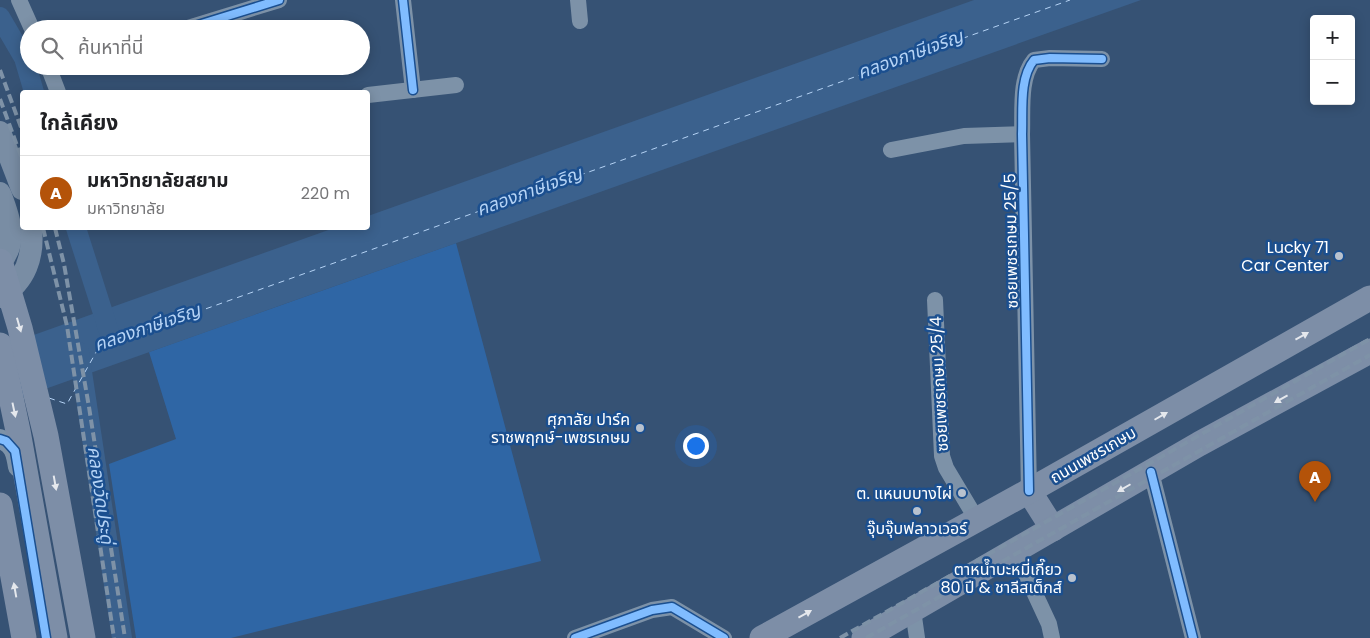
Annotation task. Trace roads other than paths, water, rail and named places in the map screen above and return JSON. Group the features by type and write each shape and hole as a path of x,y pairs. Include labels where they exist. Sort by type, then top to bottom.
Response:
{"main road":[{"path":"0,132 20,184"},
{"path":"0,193 12,239 5,257 0,262 20,328 46,436 83,638"},
{"path":"0,297 10,290 25,272 33,247 31,230"},
{"name":"ถนนเพชรเกษม","path":"762,638 1029,491 1370,298"},
{"path":"0,345 18,431 55,638"},
{"path":"864,638 1151,472 1370,351"},
{"path":"1029,491 1053,529"},
{"path":"0,505 24,638"}],"street":[{"path":"20,0 28,20"},
{"path":"214,20 279,0"},
{"path":"403,0 413,90"},
{"path":"578,0 580,21"},
{"name":"ซอยเพชรเกษม 25/5","path":"1029,491 1022,134 1025,84 1028,68 1034,60 1050,58 1102,59"},
{"path":"54,75 58,90"},
{"path":"370,95 456,85"},
{"path":"891,150 964,136 1022,134"},
{"name":"ซอยเพชรเกษม 25/4","path":"934,300 942,456 946,468 976,520"},
{"path":"0,439 6,441 15,451 46,638"},
{"path":"1151,472 1194,638"},
{"path":"1015,551 1049,624 1052,638"},
{"path":"575,638 652,610 672,607 724,638"},
{"path":"913,610 917,638"}],"water":[{"name":"คลองภาษีเจริญ","path":"974,0 1141,0 0,405 0,347 328,230 370,230 370,215"}],"waterway":[{"path":"0,17 20,51"},
{"path":"29,75 33,90"},
{"name":"คลองภาษีเจริญ","path":"77,230 110,335"},
{"name":"คลองวัดประดู่","path":"79,352 122,638"}],"railway":[{"path":"0,70 20,125"},
{"path":"0,99 20,154"},
{"path":"43,230 67,326 114,638"},
{"path":"56,230 64,264 89,407 125,638"},
{"path":"840,638 1370,339"},
{"path":"866,638 1370,355"}],"place":[{"name":"Lucky 71 Car Center","path":"1339,256"},
{"name":"ศุภาลัย ปาร์ค ราชพฤกษ์-เพชรเกษม","path":"640,428"},
{"name":"ต. แหนบบางไผ่","path":"962,493"},
{"name":"มหาวิทยาลัยสยาม","path":"1315,502"},
{"name":"จุ๊บจุ๊บฟลาวเวอร์","path":"917,511"},
{"name":"ตาหน๊ำบะหมี่เกี๊ยว 80 ปี & ชาลีสเต็กส์","path":"1072,578"}]}
